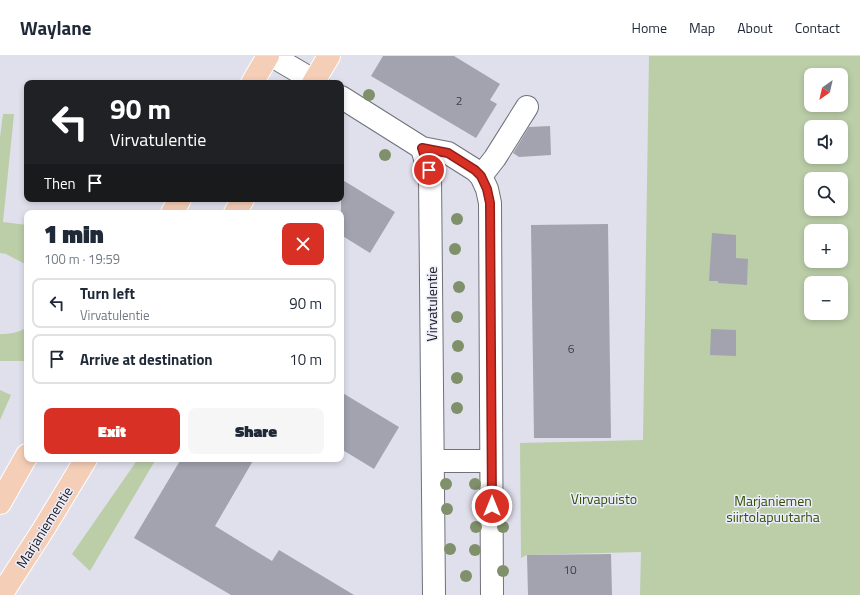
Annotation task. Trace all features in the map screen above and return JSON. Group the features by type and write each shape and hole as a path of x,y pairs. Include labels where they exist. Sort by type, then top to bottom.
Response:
{"main road":[{"path":"254,80 268,56"},
{"path":"316,80 329,56"},
{"path":"0,502 24,460"},
{"name":"Marjaniementie","path":"1,595 84,462"}],"street":[{"path":"272,56 312,80"},
{"path":"344,99 422,148 448,153 475,170 481,176 487,189 490,203 492,595"},
{"path":"481,176 495,158 527,107"},
{"name":"Virvatulentie","path":"422,148 430,177 434,595"},
{"path":"433,461 491,461"}],"green space":[{"name":"Marjaniemen siirtolapuutarha","path":"649,56 860,56 860,595 640,595 641,552 527,555 521,558 520,443 643,440"},
{"path":"3,114 14,114 3,222 24,225 24,263 6,254 0,253 0,137"},
{"path":"24,329 24,361 0,361 0,334 20,331"},
{"path":"0,390 11,395 0,420"},
{"path":"136,462 154,462 90,571 72,554"}],"building":[{"path":"383,56 454,56 500,84 490,100 497,104 476,138 371,76"},
{"path":"550,126 551,155 519,157 513,153 529,127"},
{"path":"344,181 395,212 370,253 344,237 344,210 341,210 341,202 344,202"},
{"path":"608,224 611,438 534,438 531,225"},
{"path":"712,233 736,235 736,258 748,259 747,285 709,281"},
{"path":"711,329 736,330 736,356 710,355"},
{"path":"344,394 399,427 374,469 344,451"},
{"path":"179,462 252,462 215,526 272,561 279,550 354,595 231,595 134,538"},
{"path":"611,554 612,595 528,595 527,555"}],"route":[{"path":"429,170 422,148 448,153 475,170 481,176 487,189 490,203 492,506"}],"park label":[{"name":"Virvapuisto","path":"604,498"}]}
